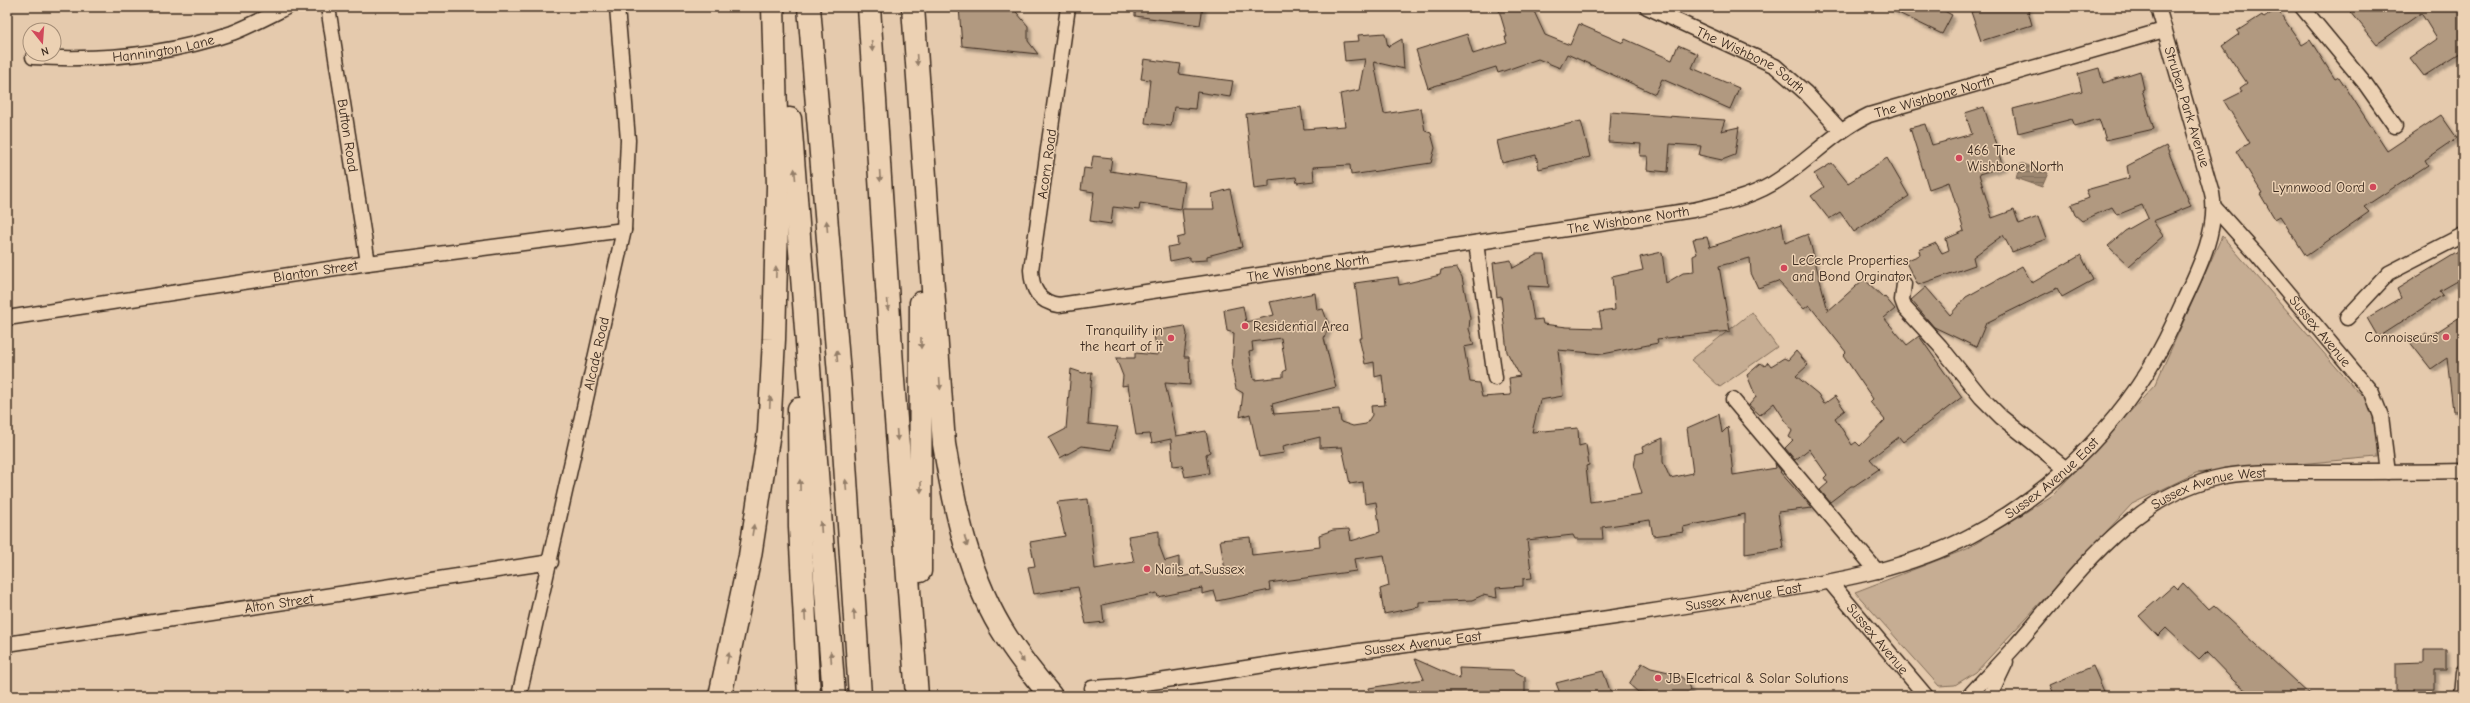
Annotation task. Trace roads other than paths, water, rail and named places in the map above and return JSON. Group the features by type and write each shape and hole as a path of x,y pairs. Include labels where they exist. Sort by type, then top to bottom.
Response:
{"highway":[{"path":"720,696 750,556 768,432 774,339 778,186 773,7"},
{"path":"780,7 797,196 834,696"},
{"path":"809,7 840,386 860,696"},
{"path":"869,7 893,380 917,696"},
{"path":"913,7 944,444 954,504 976,574 989,604 1006,637 1051,696"},
{"path":"920,696 922,122"},
{"path":"797,196 800,527 809,696"}],"street":[{"name":"Hannington Lane","path":"62,59 74,60 126,56 183,48 233,32 287,7"},
{"name":"Button Road","path":"328,7 368,264"},
{"name":"Alcade Road","path":"519,696 551,562 624,230 628,140 617,7"},
{"name":"Acorn Road","path":"1059,305 1047,302 1038,295 1032,281 1031,270 1068,7"},
{"name":"The Wishbone South","path":"1647,7 1775,66 1806,93 1841,132"},
{"name":"Struben Park Avenue","path":"2158,7 2215,208"},
{"path":"2302,7 2364,82 2395,126"},
{"name":"The Wishbone North","path":"1059,305 1664,216 1728,201 1771,184 1841,132 1869,115 2164,30"},
{"name":"Sussex Avenue East","path":"1092,688 1123,686 1374,649 1542,628 1830,582 1908,562 1968,537 2014,510 2066,469 2108,425 2156,358 2210,239 2215,208"},
{"name":"Sussex Avenue","path":"2215,208 2257,255 2372,394 2381,416 2388,472"},
{"name":"Blanton Street","path":"7,318 368,264 624,230"},
{"path":"2347,318 2388,274 2463,235"},
{"path":"1476,243 1495,378"},
{"path":"1904,284 1902,300 1905,308 1940,346 1981,397 2001,417 2066,469"},
{"path":"1733,400 1877,571"},
{"name":"Sussex Avenue West","path":"2015,646 2075,574 2106,543 2145,511 2177,493 2199,484 2241,474 2463,471"},
{"name":"Alton Street","path":"7,644 551,562"},
{"name":"Sussex Avenue","path":"1830,582 1926,696"},
{"path":"1969,696 2015,646"},
{"path":"1990,696 2002,669 2015,646"},
{"path":"2461,696 2463,673"}],"place":[{"name":"466 The Wishbone North","path":"1959,158"},
{"name":"Lynnwood Oord","path":"2373,187"},
{"name":"LeCercle Properties and Bond Orginator","path":"1784,268"},
{"name":"Residential Area","path":"1245,326"},
{"name":"Connoiseurs","path":"2446,337"},
{"name":"Tranquility in the heart of it","path":"1171,338"},
{"name":"Nails at Sussex","path":"1147,569"},
{"name":"JB Elcetrical & Solar Solutions","path":"1658,678"}]}
